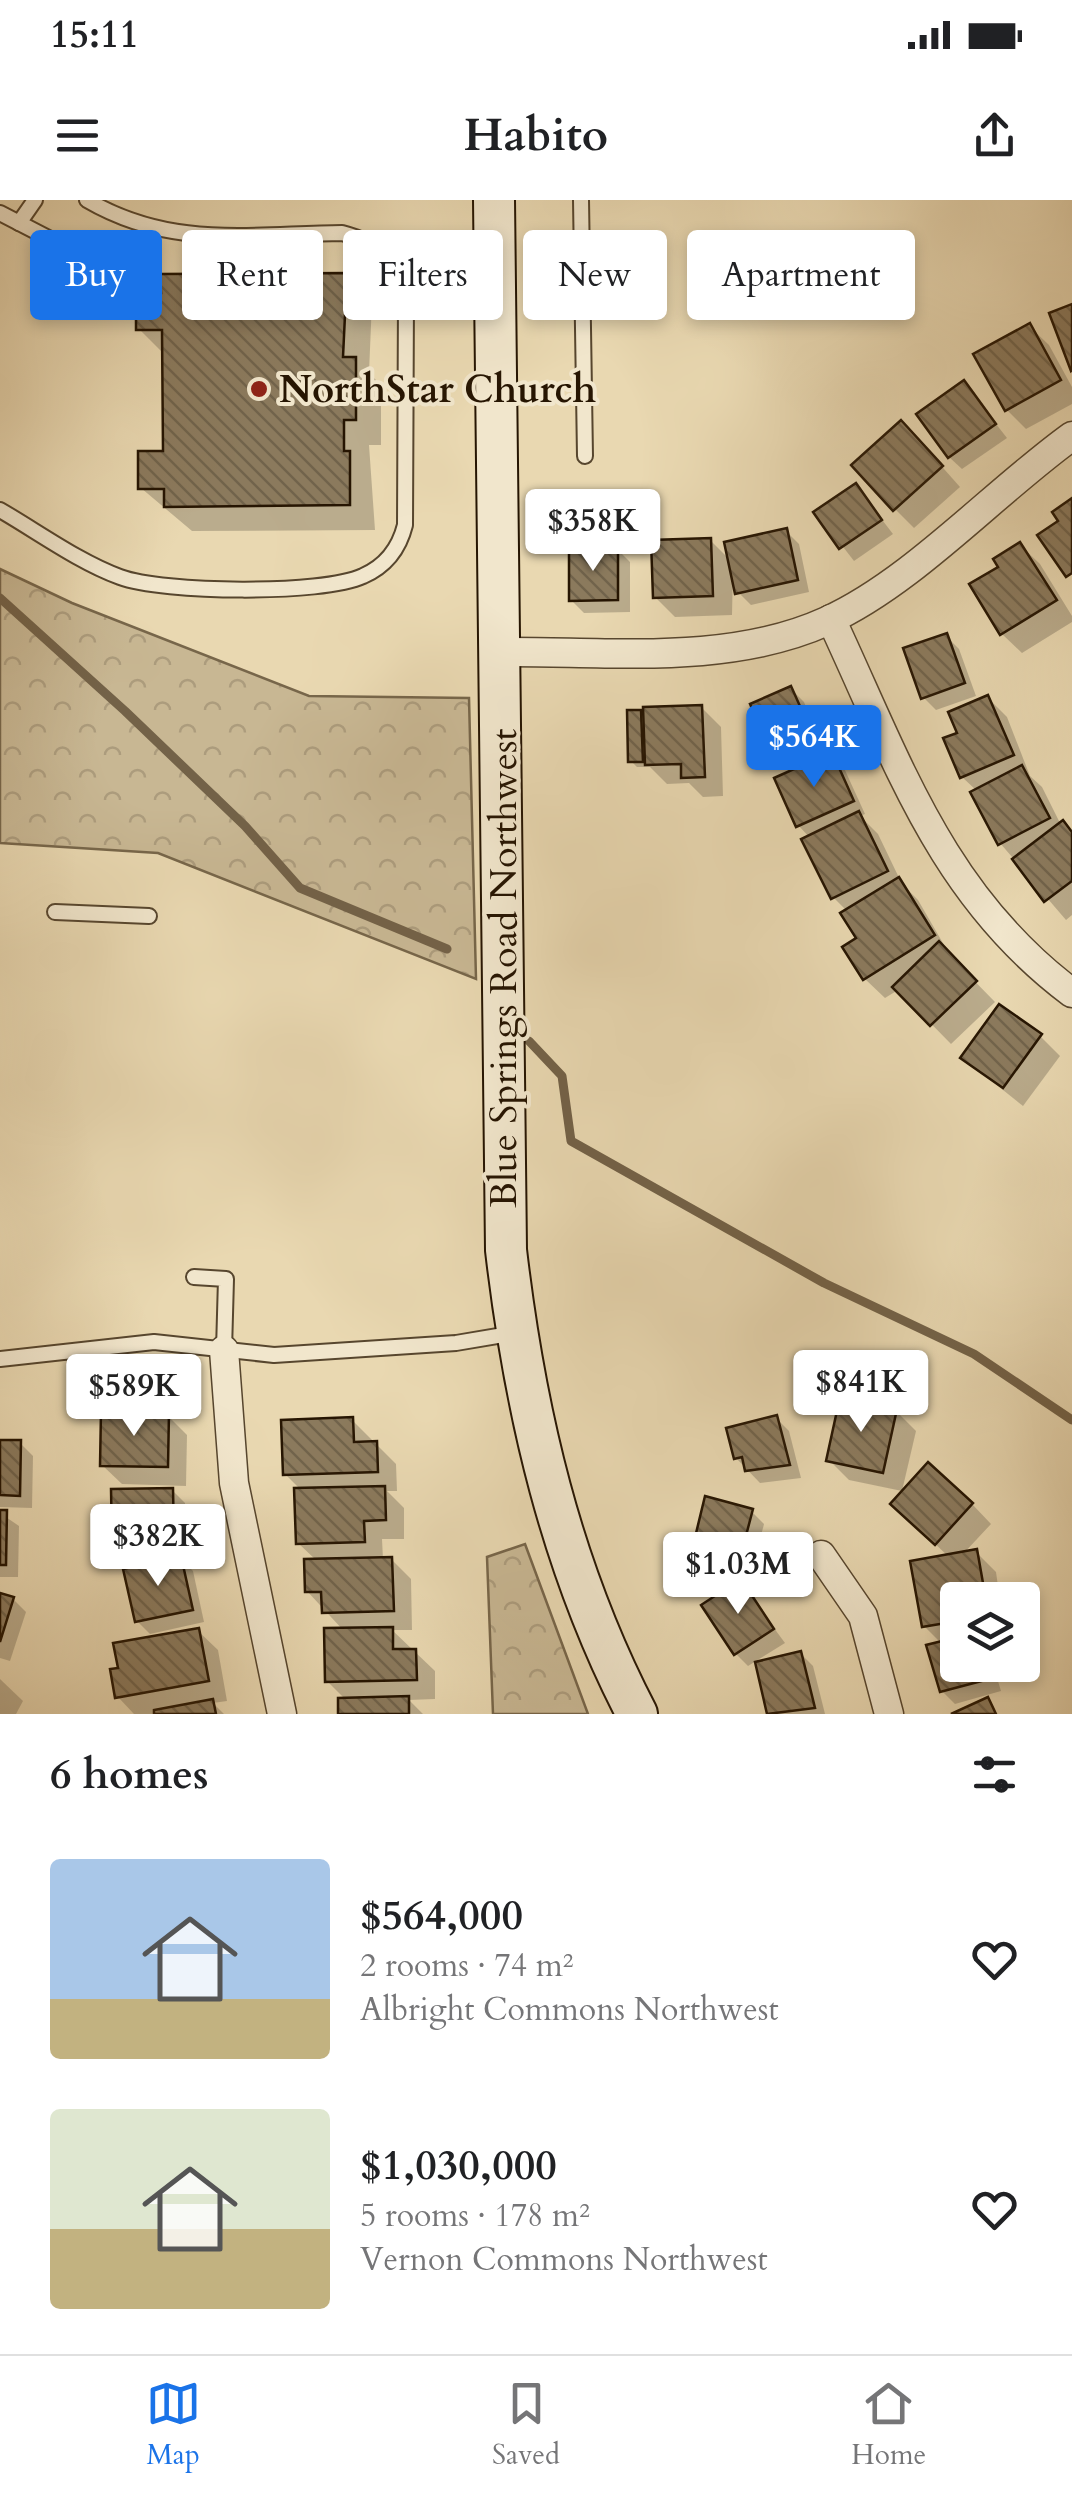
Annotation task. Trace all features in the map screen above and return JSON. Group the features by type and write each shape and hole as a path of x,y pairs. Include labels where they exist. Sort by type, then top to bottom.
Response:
{"street":[{"name":"Blue Springs Road Northwest","path":"494,200 502,652 503,1180 516,1333 556,1516 600,1637 637,1714"},
{"path":"502,652 719,649 768,641 830,620 905,569 1072,436"},
{"path":"830,620 950,866 1008,939 1072,993"},
{"path":"224,1350 234,1483 282,1714"},
{"path":"821,1555 863,1616 890,1714"}],"lane":[{"path":"19,223 36,200"},
{"path":"0,510 117,576 176,587 343,584 379,568 400,542 405,526 406,298 397,268 384,252 366,239 342,233 178,235 144,228 86,200"},
{"path":"581,200 585,456"},
{"path":"0,213 32,230"},
{"path":"56,912 148,916"},
{"path":"194,1277 226,1279 224,1350"},
{"path":"0,1359 154,1342 274,1355 456,1343 516,1333"}],"green space":[{"path":"0,569 72,603 309,696 469,698 476,979 158,853 0,843"},
{"path":"525,1544 588,1714 493,1714 487,1557"}],"building":[{"name":"NorthStar Church","path":"323,273 343,273 343,357 356,357 356,420 344,420 344,451 350,451 350,505 164,507 164,489 138,489 138,451 163,451 162,330 136,330 136,320 162,320 162,274 182,274 182,320 323,320"},
{"path":"1072,304 1072,370 1071,371 1049,313"},
{"path":"1030,323 1061,380 1005,411 973,354"},
{"path":"964,380 996,424 948,458 916,414"},
{"path":"901,420 943,466 893,511 851,465"},
{"path":"856,483 882,520 839,549 813,512"},
{"path":"1072,498 1072,573 1066,577 1037,535 1058,521 1052,512"},
{"path":"787,528 798,580 735,594 724,542"},
{"path":"711,538 713,596 653,598 651,540"},
{"path":"1020,542 1057,600 1000,635 969,584 998,567 993,559"},
{"path":"569,547 618,547 618,600 569,601"},
{"path":"947,633 965,683 921,699 903,648"},
{"path":"791,686 811,731 769,749 750,704"},
{"path":"988,695 1014,755 960,778 943,738 957,733 948,712"},
{"path":"702,705 705,777 681,778 681,764 645,765 643,707"},
{"path":"627,710 641,710 643,762 628,762"},
{"path":"832,752 854,801 796,827 774,778"},
{"path":"1022,765 1050,818 998,845 970,792"},
{"path":"859,811 888,871 831,899 801,839"},
{"path":"1063,820 1072,832 1072,881 1044,902 1012,859"},
{"path":"899,877 935,935 863,980 842,947 856,938 840,913"},
{"path":"939,941 977,981 930,1026 892,987"},
{"path":"999,1004 1042,1034 1003,1088 960,1058"},
{"path":"840,1397 897,1409 883,1473 826,1461"},
{"path":"101,1411 169,1412 168,1467 100,1466"},
{"path":"777,1415 790,1465 745,1471 742,1457 734,1459 726,1428"},
{"path":"353,1417 354,1442 377,1441 378,1472 283,1475 281,1420"},
{"path":"0,1440 21,1440 20,1496 0,1495"},
{"path":"928,1462 973,1503 935,1545 890,1504"},
{"path":"385,1486 386,1520 364,1521 365,1542 296,1544 294,1488"},
{"path":"173,1488 174,1541 112,1543 111,1489"},
{"path":"705,1496 753,1509 738,1566 691,1554"},
{"path":"0,1510 7,1510 6,1565 0,1565"},
{"path":"977,1549 983,1582 940,1582 940,1624 922,1627 910,1561"},
{"path":"181,1556 193,1610 135,1622 123,1569"},
{"path":"392,1557 394,1611 322,1613 321,1592 305,1592 304,1559"},
{"path":"741,1579 774,1629 734,1655 701,1605"},
{"path":"0,1593 14,1597 0,1642"},
{"path":"393,1627 393,1649 416,1649 417,1680 325,1682 324,1628"},
{"path":"199,1628 209,1681 115,1698 110,1669 118,1668 113,1643"},
{"path":"940,1642 940,1682 978,1682 940,1692 926,1645"},
{"path":"801,1651 815,1708 767,1714 755,1662"},
{"path":"409,1696 409,1714 338,1714 338,1698"},
{"path":"988,1697 996,1714 951,1714"},
{"path":"213,1699 216,1714 154,1714 154,1710"}],"waterway":[{"path":"0,598 245,826 300,888 447,949"},
{"path":"529,1041 562,1076 571,1141 824,1283 974,1354 1072,1420"}],"place":[{"name":"NorthStar Church","path":"259,389"}]}
